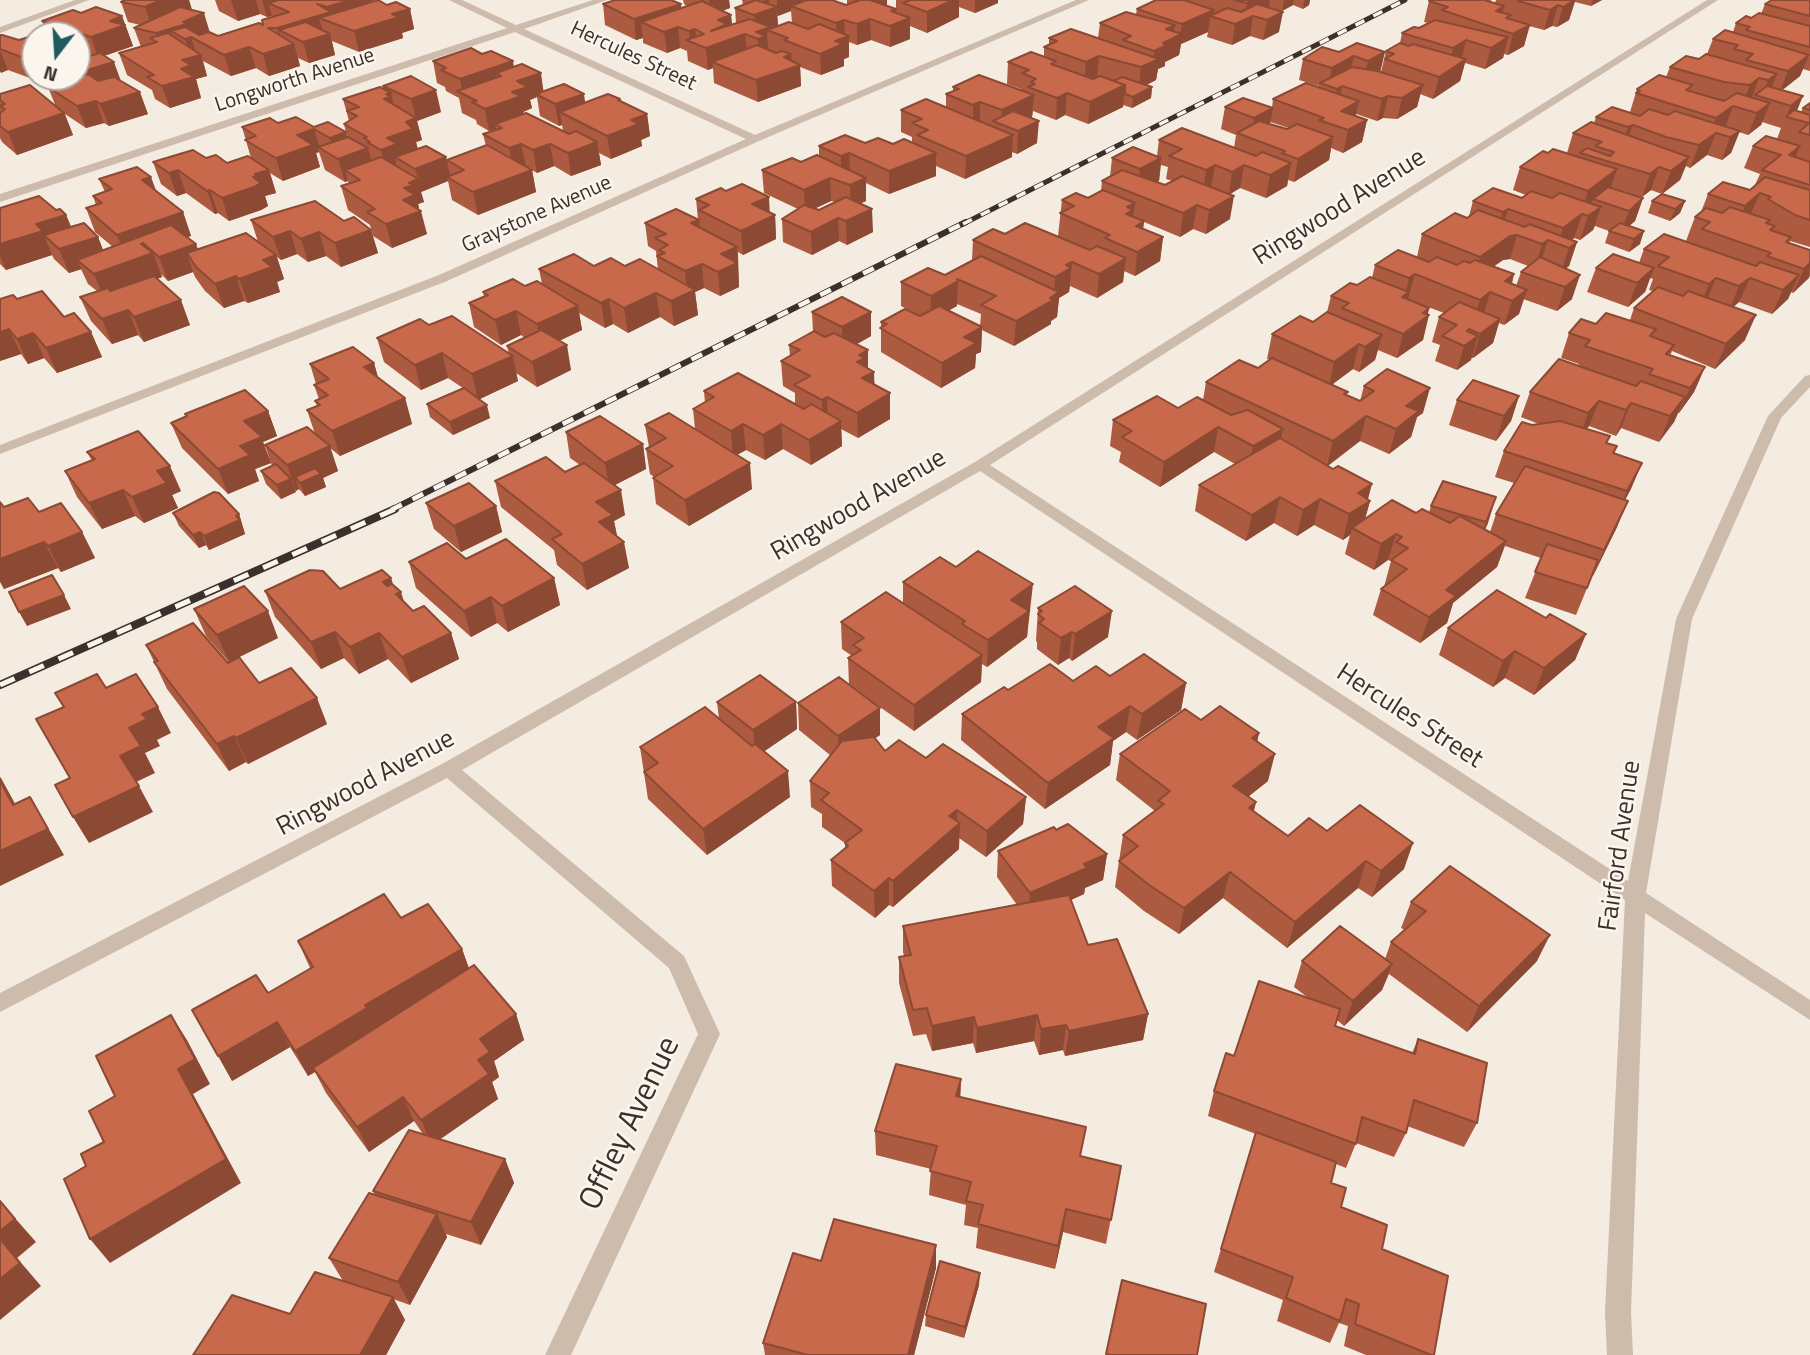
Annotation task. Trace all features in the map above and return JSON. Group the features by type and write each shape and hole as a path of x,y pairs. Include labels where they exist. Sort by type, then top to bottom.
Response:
{"street":[{"path":"0,30 84,0"},
{"name":"Hercules Street","path":"454,0 755,139"},
{"name":"Longworth Avenue","path":"0,198 602,0"},
{"name":"Graystone Avenue","path":"0,450 443,278 755,139 1084,0"},
{"name":"Ringwood Avenue","path":"0,1003 449,769 980,465 1713,0"},
{"name":"Fairford Avenue","path":"1620,1355 1618,1312 1635,898 1684,619 1774,416 1810,379"},
{"name":"Hercules Street","path":"980,465 1810,1011"},
{"name":"Offley Avenue","path":"449,769 677,962 709,1034 558,1355"}],"building":[{"path":"161,0 145,7 121,2"},
{"path":"279,0 350,0 327,7 317,4 331,12 277,28 268,28 294,44 263,54 249,47 224,55 191,37 185,39 171,31 185,27 199,35 209,32 218,36 259,23 263,25 262,20 289,12 268,3"},
{"path":"378,0 387,5 396,2 410,9 392,14 399,17 354,31 319,18"},
{"path":"615,0 671,0 681,4 634,19 603,4"},
{"path":"756,0 777,7 754,15 735,8"},
{"path":"807,0 832,0 846,5 870,0 896,9 891,11 910,18 890,26 870,19 857,24 844,20 836,23 791,6"},
{"path":"911,0 953,0 927,12 903,3"},
{"path":"1156,0 1184,0 1214,10 1182,24 1137,9"},
{"path":"1484,0 1504,6 1496,11 1511,15 1506,18 1530,25 1513,34 1442,10 1448,7 1429,1"},
{"path":"1575,0 1550,10 1518,1"},
{"path":"1772,0 1810,0 1810,16 1765,4"},
{"path":"702,1 731,15 718,20 727,24 711,31 750,19 771,27 756,32 766,36 758,39 745,34 706,48 686,40 704,34 695,29 689,31 678,27 664,32 641,22"},
{"path":"1257,4 1283,12 1267,20 1253,16 1235,24 1210,16 1227,8 1241,12"},
{"path":"96,7 122,16 110,21 125,25 91,37 91,21 42,21 73,10 81,13"},
{"path":"180,7 204,13 183,22 190,23 156,33 134,28"},
{"path":"1126,12 1175,25 1166,29 1182,34 1163,43 1167,45 1154,51 1123,40 1131,36 1100,23"},
{"path":"1759,13 1810,26 1810,47 1746,30 1750,27 1736,23 1746,16 1751,18"},
{"path":"1435,20 1508,37 1491,48 1466,40 1453,48 1402,33"},
{"path":"306,22 330,34 303,42 279,30"},
{"path":"789,22 808,29 819,24 849,36 835,41 843,44 820,54 767,30"},
{"path":"1071,29 1159,59 1141,67 1099,56 1086,62 1044,47 1057,41 1049,38"},
{"path":"1725,30 1809,55 1788,71 1746,60 1753,54 1734,49 1738,45 1713,39"},
{"path":"168,33 201,55 182,60 191,65 181,69 194,77 162,86 147,77 154,75 119,53 157,42 150,38"},
{"path":"0,35 21,39 21,57 0,49"},
{"path":"1357,43 1385,52 1368,61 1354,56 1332,68 1303,59 1322,47 1339,52"},
{"path":"1400,43 1466,59 1439,77 1385,59 1394,54 1386,51"},
{"path":"757,45 776,53 782,51 791,54 784,57 800,65 756,80 712,62"},
{"path":"471,48 482,54 491,51 513,61 460,79 441,70 446,68 433,61"},
{"path":"1031,52 1056,61 1051,64 1093,79 1100,76 1125,85 1090,102 1067,93 1057,98 1028,87 1035,84 1031,82 1036,79 1022,73 1029,70 1008,62"},
{"path":"100,53 114,62 91,69 91,56"},
{"path":"1706,54 1777,74 1768,80 1759,78 1750,85 1724,82 1670,67 1686,56 1699,59"},
{"path":"522,64 541,73 517,81 528,87 512,92 521,96 485,109 472,102 477,101 457,91 501,76 496,73"},
{"path":"1352,67 1377,71 1423,85 1402,98 1388,96 1382,99 1342,86 1337,89 1320,83"},
{"path":"979,75 1034,95 1002,110 980,102 973,105 946,94 959,89 953,87"},
{"path":"1659,75 1693,85 1686,90 1724,101 1737,93 1770,103 1757,113 1733,106 1716,118 1636,93 1640,91 1637,89"},
{"path":"91,76 98,81 114,77 140,92 100,104 96,101 77,106 54,91 91,91"},
{"path":"411,76 436,90 411,99 383,86"},
{"path":"1122,77 1152,87 1133,97 1125,94 1125,85 1114,81"},
{"path":"1306,83 1359,101 1341,111 1367,120 1348,130 1273,99"},
{"path":"564,84 584,94 555,104 536,94"},
{"path":"1767,86 1803,96 1791,106 1755,95"},
{"path":"380,87 391,93 386,94 391,97 384,99 416,118 406,122 413,129 387,138 397,144 381,150 368,143 370,142 364,138 367,137 344,124 357,116 347,111 359,107 343,99"},
{"path":"21,88 21,91 37,91 64,113 8,132 0,126 0,113 5,109 0,106 5,104 0,100 0,94"},
{"path":"608,94 647,114 631,120 639,124 607,136 560,112"},
{"path":"1243,98 1273,108 1254,118 1225,107"},
{"path":"926,99 1013,135 966,156 917,135 928,130 912,123 922,119 901,110"},
{"path":"1612,107 1640,116 1649,109 1668,115 1675,111 1740,131 1730,137 1716,133 1699,145 1596,117"},
{"path":"1794,110 1810,115 1810,135 1799,132 1809,123 1786,117"},
{"path":"1013,111 1039,121 1018,131 993,121"},
{"path":"526,113 569,134 576,131 597,142 568,153 550,144 533,150 521,144 509,148 483,134 502,128 495,124"},
{"path":"296,117 314,127 328,122 346,132 330,138 314,129 297,135 313,145 276,158 245,140 256,136 242,127 270,118 278,123"},
{"path":"1259,121 1287,129 1297,124 1333,137 1298,159 1282,153 1285,151 1237,133"},
{"path":"1591,122 1689,157 1671,171 1659,167 1650,174 1580,153 1587,148 1610,156 1614,152 1595,146 1602,142 1573,133"},
{"path":"1182,128 1256,156 1262,152 1291,163 1270,175 1244,165 1232,172 1215,165 1206,170 1169,156 1182,149 1159,140"},
{"path":"845,135 865,143 878,138 893,144 904,139 936,153 889,171 849,153 841,156 819,146"},
{"path":"1766,136 1800,146 1789,155 1810,162 1810,185 1762,170 1781,155 1753,146"},
{"path":"348,137 368,148 338,159 318,147"},
{"path":"487,145 532,170 473,192 447,177 464,170 447,160"},
{"path":"426,146 446,157 415,169 395,157"},
{"path":"1133,147 1161,158 1140,169 1112,158"},
{"path":"1553,149 1617,169 1588,191 1520,167 1543,151 1548,153"},
{"path":"193,150 206,158 216,155 227,163 248,156 269,170 253,177 261,183 222,198 210,190 207,191 178,170 169,173 153,162"},
{"path":"817,155 866,178 850,185 830,178 804,190 762,170 792,158 801,162"},
{"path":"381,157 418,179 409,183 414,185 404,188 415,195 403,200 421,211 386,224 367,212 375,209 341,186 360,180 345,170"},
{"path":"137,167 151,177 142,180 183,212 117,235 86,208 102,203 93,196 112,189 99,179"},
{"path":"1122,170 1165,185 1182,176 1234,196 1209,210 1197,205 1183,213 1102,181"},
{"path":"1765,177 1810,190 1810,220 1795,215 1768,199 1771,197 1760,193 1745,206 1708,194 1723,182 1750,190"},
{"path":"742,184 769,197 752,204 775,215 741,231 699,210 709,205 696,199 721,188 726,191"},
{"path":"1608,187 1643,198 1629,211 1593,199"},
{"path":"1493,188 1522,198 1531,191 1552,198 1560,193 1601,207 1588,216 1582,214 1563,228 1508,209 1503,212 1473,201"},
{"path":"1103,190 1135,203 1127,207 1133,210 1126,214 1144,221 1136,226 1163,237 1137,252 1105,238 1110,235 1060,213 1074,206 1062,200 1076,193 1088,198"},
{"path":"1662,194 1685,201 1675,209 1652,201"},
{"path":"39,196 66,215 36,224 43,231 0,244 0,208"},
{"path":"846,197 872,209 846,221 838,218 811,232 782,219 804,205 819,210"},
{"path":"315,201 344,221 354,217 371,230 335,243 319,232 301,239 290,231 273,237 251,220"},
{"path":"1730,207 1770,220 1766,223 1775,226 1770,230 1791,237 1786,242 1810,250 1810,263 1804,269 1767,256 1771,253 1702,229 1710,222 1695,217 1706,208 1722,213"},
{"path":"676,209 699,220 691,223 737,247 721,254 737,263 718,272 702,264 685,271 657,256 665,253 659,250 668,245 655,238 666,234 645,223"},
{"path":"1478,210 1525,227 1529,224 1577,242 1569,248 1548,240 1542,244 1517,235 1510,236 1480,257 1422,234 1455,213 1467,218"},
{"path":"84,223 98,237 59,249 44,235"},
{"path":"1025,223 1090,250 1097,246 1126,258 1099,274 1072,262 1066,265 1071,268 1055,277 973,240 993,229 1005,234"},
{"path":"1620,223 1644,231 1634,239 1609,231"},
{"path":"171,225 196,244 159,257 143,243 141,244 153,253 94,274 77,260"},
{"path":"246,233 276,255 263,260 272,267 215,284 196,267 187,253"},
{"path":"1664,234 1756,266 1760,262 1799,275 1783,290 1750,278 1739,286 1716,278 1709,284 1658,266 1669,257 1644,249"},
{"path":"1398,250 1429,262 1437,257 1457,265 1475,260 1514,274 1505,281 1527,290 1512,301 1490,292 1480,300 1415,274 1409,278 1375,265"},
{"path":"574,254 594,266 611,258 625,266 640,259 695,290 671,301 656,293 624,308 609,299 601,303 539,269"},
{"path":"1613,254 1654,268 1637,283 1596,268"},
{"path":"981,256 1059,292 1050,298 1053,300 1016,321 981,305 996,296 957,279 958,281 931,296 901,282 928,268 945,275"},
{"path":"1540,257 1580,275 1565,287 1521,272"},
{"path":"154,276 181,300 134,317 128,310 102,319 80,297 108,288 110,291"},
{"path":"1370,277 1409,292 1402,297 1429,308 1423,313 1429,315 1403,334 1342,308 1349,303 1331,296 1350,283 1357,285"},
{"path":"513,279 525,286 537,281 578,306 537,324 516,311 495,320 469,303 488,295 483,292"},
{"path":"1658,287 1683,296 1688,291 1756,315 1726,344 1634,308"},
{"path":"42,291 64,317 74,313 91,332 46,348 33,333 17,339 9,329 0,332 0,299 13,295 17,299"},
{"path":"842,297 871,312 842,327 812,312"},
{"path":"1459,302 1500,319 1480,334 1469,329 1467,331 1478,336 1464,346 1442,336 1457,325 1439,317"},
{"path":"939,306 982,327 964,337 976,343 942,363 880,328 887,324 881,322 905,309 920,316"},
{"path":"1327,312 1382,335 1365,347 1359,344 1334,362 1272,334 1300,316 1313,322"},
{"path":"1606,313 1656,329 1650,336 1674,345 1666,354 1705,367 1690,388 1649,374 1653,369 1585,346 1590,340 1569,333 1581,319 1596,324"},
{"path":"452,316 513,356 472,374 442,353 415,365 377,338 420,319 429,325"},
{"path":"541,330 567,345 532,362 507,346"},
{"path":"814,331 825,337 834,333 868,350 859,355 865,358 857,362 874,372 862,378 890,393 857,413 827,397 822,400 794,385 810,376 781,361 800,350 789,345"},
{"path":"353,347 374,363 364,367 405,398 332,431 307,410 320,405 315,401 328,395 314,385 329,379 310,364"},
{"path":"1272,358 1348,392 1344,394 1360,401 1374,391 1364,386 1387,369 1430,388 1406,406 1419,411 1396,429 1366,416 1333,441 1206,382 1239,360 1258,368"},
{"path":"1559,359 1636,386 1641,381 1685,397 1670,416 1631,403 1626,410 1599,401 1588,413 1530,392"},
{"path":"738,373 804,409 811,404 841,421 809,440 781,424 763,435 743,424 731,431 693,409 714,397 704,391"},
{"path":"1473,380 1519,396 1504,416 1457,400"},
{"path":"464,388 487,405 450,422 427,404"},
{"path":"245,390 268,411 244,421 262,437 240,446 250,455 218,469 171,423 187,416 185,414"},
{"path":"1157,396 1178,408 1197,397 1231,415 1248,410 1283,429 1253,446 1218,427 1164,462 1122,437 1132,431 1113,420"},
{"path":"669,413 750,463 685,500 653,478 673,466 646,449 666,438 645,425"},
{"path":"600,416 643,444 605,463 566,432"},
{"path":"1560,421 1610,436 1606,443 1617,446 1613,453 1642,463 1627,491 1504,451 1522,422 1532,425"},
{"path":"307,427 330,446 287,465 265,445"},
{"path":"138,431 170,466 157,471 167,483 132,497 123,490 89,503 65,471 95,459 87,452"},
{"path":"1280,438 1333,469 1338,466 1372,484 1358,493 1370,501 1349,514 1320,499 1303,510 1280,497 1252,515 1199,485"},
{"path":"546,457 565,472 584,463 621,490 596,502 613,515 599,522 624,542 582,564 552,539 562,534 495,481"},
{"path":"276,464 291,479 277,485 261,471"},
{"path":"1525,466 1628,501 1604,550 1496,514"},
{"path":"315,468 321,474 300,483 295,477"},
{"path":"1443,481 1496,497 1486,522 1431,506"},
{"path":"469,483 496,506 454,526 426,503"},
{"path":"214,492 219,493 239,514 236,516 240,520 204,536 200,532 193,535 173,513"},
{"path":"28,498 39,512 61,503 82,532 48,546 44,542 0,559 0,502 4,507"},
{"path":"1392,500 1416,513 1422,509 1450,523 1460,516 1506,541 1446,590 1456,596 1429,617 1381,589 1407,569 1391,560 1408,548 1396,542 1402,537 1396,534 1381,544 1352,528"},
{"path":"506,539 554,578 502,606 491,597 464,611 409,562 447,543 466,559"},
{"path":"1547,544 1598,560 1587,588 1535,572"},
{"path":"978,551 1033,584 1011,600 1029,611 988,640 962,624 965,621 903,582 940,557 956,567"},
{"path":"310,570 323,571 340,589 382,570 391,578 383,582 387,586 392,584 401,592 396,594 413,611 424,606 451,633 402,657 379,633 350,647 335,632 311,642 265,591"},
{"path":"52,575 64,595 19,612 9,592"},
{"path":"244,586 268,611 217,635 194,609"},
{"path":"1075,586 1112,611 1075,634 1072,632 1061,638 1039,623 1044,619 1038,614 1042,611 1038,608"},
{"path":"1497,590 1546,618 1550,614 1586,634 1544,668 1515,651 1503,661 1448,628"},
{"path":"886,592 982,655 914,705 848,658 861,650 853,645 864,638 841,622"},
{"path":"193,623 228,663 239,657 259,683 291,668 317,698 236,738 234,736 217,744 154,662 158,661 146,645"},
{"path":"1144,654 1186,683 1142,714 1130,706 1098,727 1114,738 1048,783 962,714 1004,687 1008,690 1050,664 1073,681 1096,666 1110,676"},
{"path":"97,674 106,688 136,674 158,707 142,714 147,719 129,728 141,746 120,756 139,786 73,817 55,785 70,778 36,719 64,707 55,693"},
{"path":"760,675 796,702 753,730 717,702"},
{"path":"839,677 880,708 838,736 798,703"},
{"path":"1220,706 1259,733 1252,738 1275,754 1233,786 1256,802 1249,808 1288,836 1309,818 1327,831 1360,805 1413,843 1381,871 1366,861 1295,922 1230,872 1184,908 1149,885 1119,861 1138,846 1123,835 1164,804 1158,801 1170,791 1120,754 1185,709 1201,720"},
{"path":"705,707 752,746 755,744 788,771 703,829 644,772 658,763 640,747"},
{"path":"874,737 885,751 899,740 926,758 943,744 1026,797 987,831 957,810 949,816 960,823 893,881 889,878 874,891 831,860 848,846 845,843 862,830 821,800 829,793 810,781 842,741"},
{"path":"0,781 13,805 30,797 48,829 0,851"},
{"path":"1068,824 1107,854 1084,864 1087,868 1030,893 998,851 1054,827 1056,830"},
{"path":"1450,866 1550,935 1479,1006 1391,942 1426,911 1411,902"},
{"path":"384,894 401,918 428,904 462,949 365,1005 367,1008 295,1051 277,1022 218,1056 192,1010 256,975 268,993 313,967 298,941"},
{"path":"1069,895 1088,945 1117,939 1148,1014 1069,1031 1066,1025 1041,1029 1037,1015 977,1028 974,1017 932,1026 927,1008 913,1010 899,957 911,955 903,926"},
{"path":"1340,926 1392,964 1353,1001 1302,961"},
{"path":"474,965 516,1014 480,1039 490,1052 478,1060 489,1074 421,1120 403,1097 357,1127 313,1068"},
{"path":"1259,981 1340,1009 1335,1026 1415,1054 1418,1039 1487,1063 1477,1123 1414,1100 1406,1133 1362,1117 1356,1144 1214,1091 1226,1053 1234,1056"},
{"path":"171,1015 195,1059 178,1069 226,1159 90,1239 64,1179 86,1166 81,1154 104,1142 89,1111 115,1096 96,1056"},
{"path":"896,1064 961,1079 956,1096 1086,1127 1080,1156 1121,1166 1111,1220 1066,1209 1058,1246 978,1224 983,1205 966,1201 971,1182 930,1171 937,1146 875,1131"},
{"path":"409,1130 505,1159 471,1222 373,1191"},
{"path":"1256,1132 1336,1162 1331,1183 1346,1188 1341,1207 1387,1225 1382,1249 1448,1276 1434,1355 1355,1324 1359,1304 1346,1299 1340,1321 1286,1298 1293,1277 1221,1249"},
{"path":"369,1193 437,1214 398,1282 329,1258"},
{"path":"0,1201 15,1219 0,1231"},
{"path":"834,1219 936,1245 908,1355 808,1355 763,1343 793,1253 821,1261"},
{"path":"0,1239 20,1263 0,1279"},
{"path":"940,1261 980,1273 965,1327 926,1315"},
{"path":"315,1272 393,1297 360,1355 193,1355 232,1295 290,1314"},
{"path":"1122,1280 1206,1304 1197,1355 1106,1354"}],"railway":[{"path":"963,224 1405,0"},
{"path":"391,510 966,222"},
{"path":"0,685 395,509"}]}
